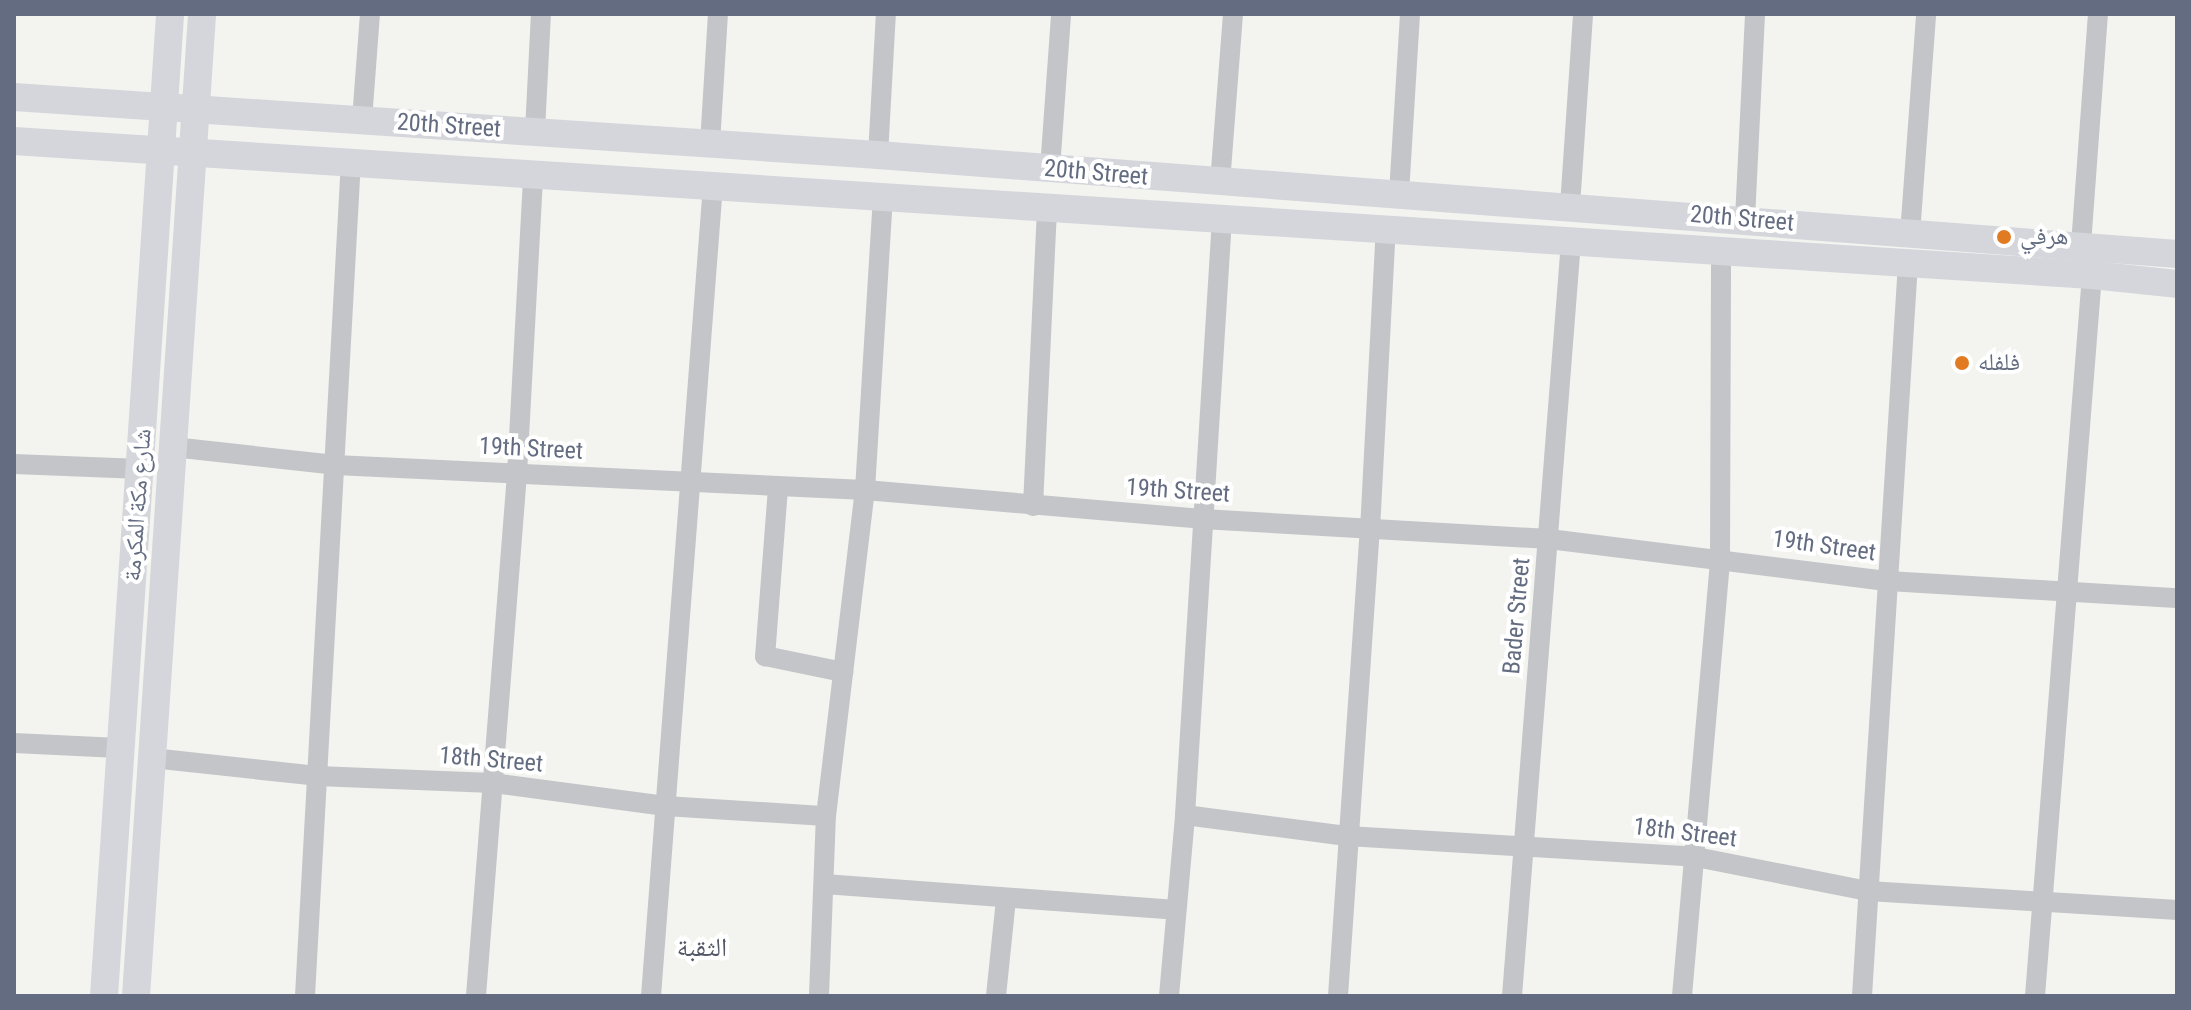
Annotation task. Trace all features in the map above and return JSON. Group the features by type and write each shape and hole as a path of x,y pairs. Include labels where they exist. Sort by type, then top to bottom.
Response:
{"street":[{"name":"شارع مكة المكرمة","path":"104,996 170,14"},
{"name":"شارع مكة المكرمة","path":"136,996 202,14"},
{"path":"362,120 370,14"},
{"path":"535,131 541,14"},
{"path":"710,144 718,14"},
{"path":"878,155 886,14"},
{"path":"1050,169 1061,14"},
{"path":"1220,183 1233,14"},
{"path":"1399,194 1410,14"},
{"path":"1570,206 1583,14"},
{"path":"1745,219 1755,14"},
{"path":"1910,234 1926,14"},
{"path":"2081,245 2098,14"},
{"name":"20th Street","path":"14,97 878,155 2177,254"},
{"name":"20th Street","path":"14,141 162,148 883,198 2092,275 2177,284"},
{"path":"305,996 351,161"},
{"path":"476,996 517,474 533,174"},
{"path":"651,996 713,185"},
{"path":"819,996 826,816 865,490 883,198"},
{"path":"1033,506 1047,207"},
{"path":"1169,996 1185,815 1222,219"},
{"path":"1338,996 1370,530 1386,229"},
{"name":"Bader Street","path":"1512,996 1571,241"},
{"path":"1682,996 1720,558 1721,251"},
{"path":"1862,996 1908,263"},
{"path":"2035,996 2092,275"},
{"name":"19th Street","path":"173,447 335,465 691,485 865,490 1202,519 1549,539 1888,581 2177,598"},
{"path":"14,464 141,469"},
{"path":"778,488 765,656 843,672"},
{"path":"14,743 119,748"},
{"name":"18th Street","path":"152,758 317,776 493,783 665,806 826,816"},
{"name":"18th Street","path":"1185,815 1347,836 1696,857 1868,891 2177,910"},
{"path":"824,884 1006,900 1176,910"},
{"path":"996,996 1006,900"}],"place":[{"name":"هرفي","path":"2004,237"},
{"name":"فلفله","path":"1962,363"}],"district":[{"name":"الثقبة","path":"702,948"}]}
